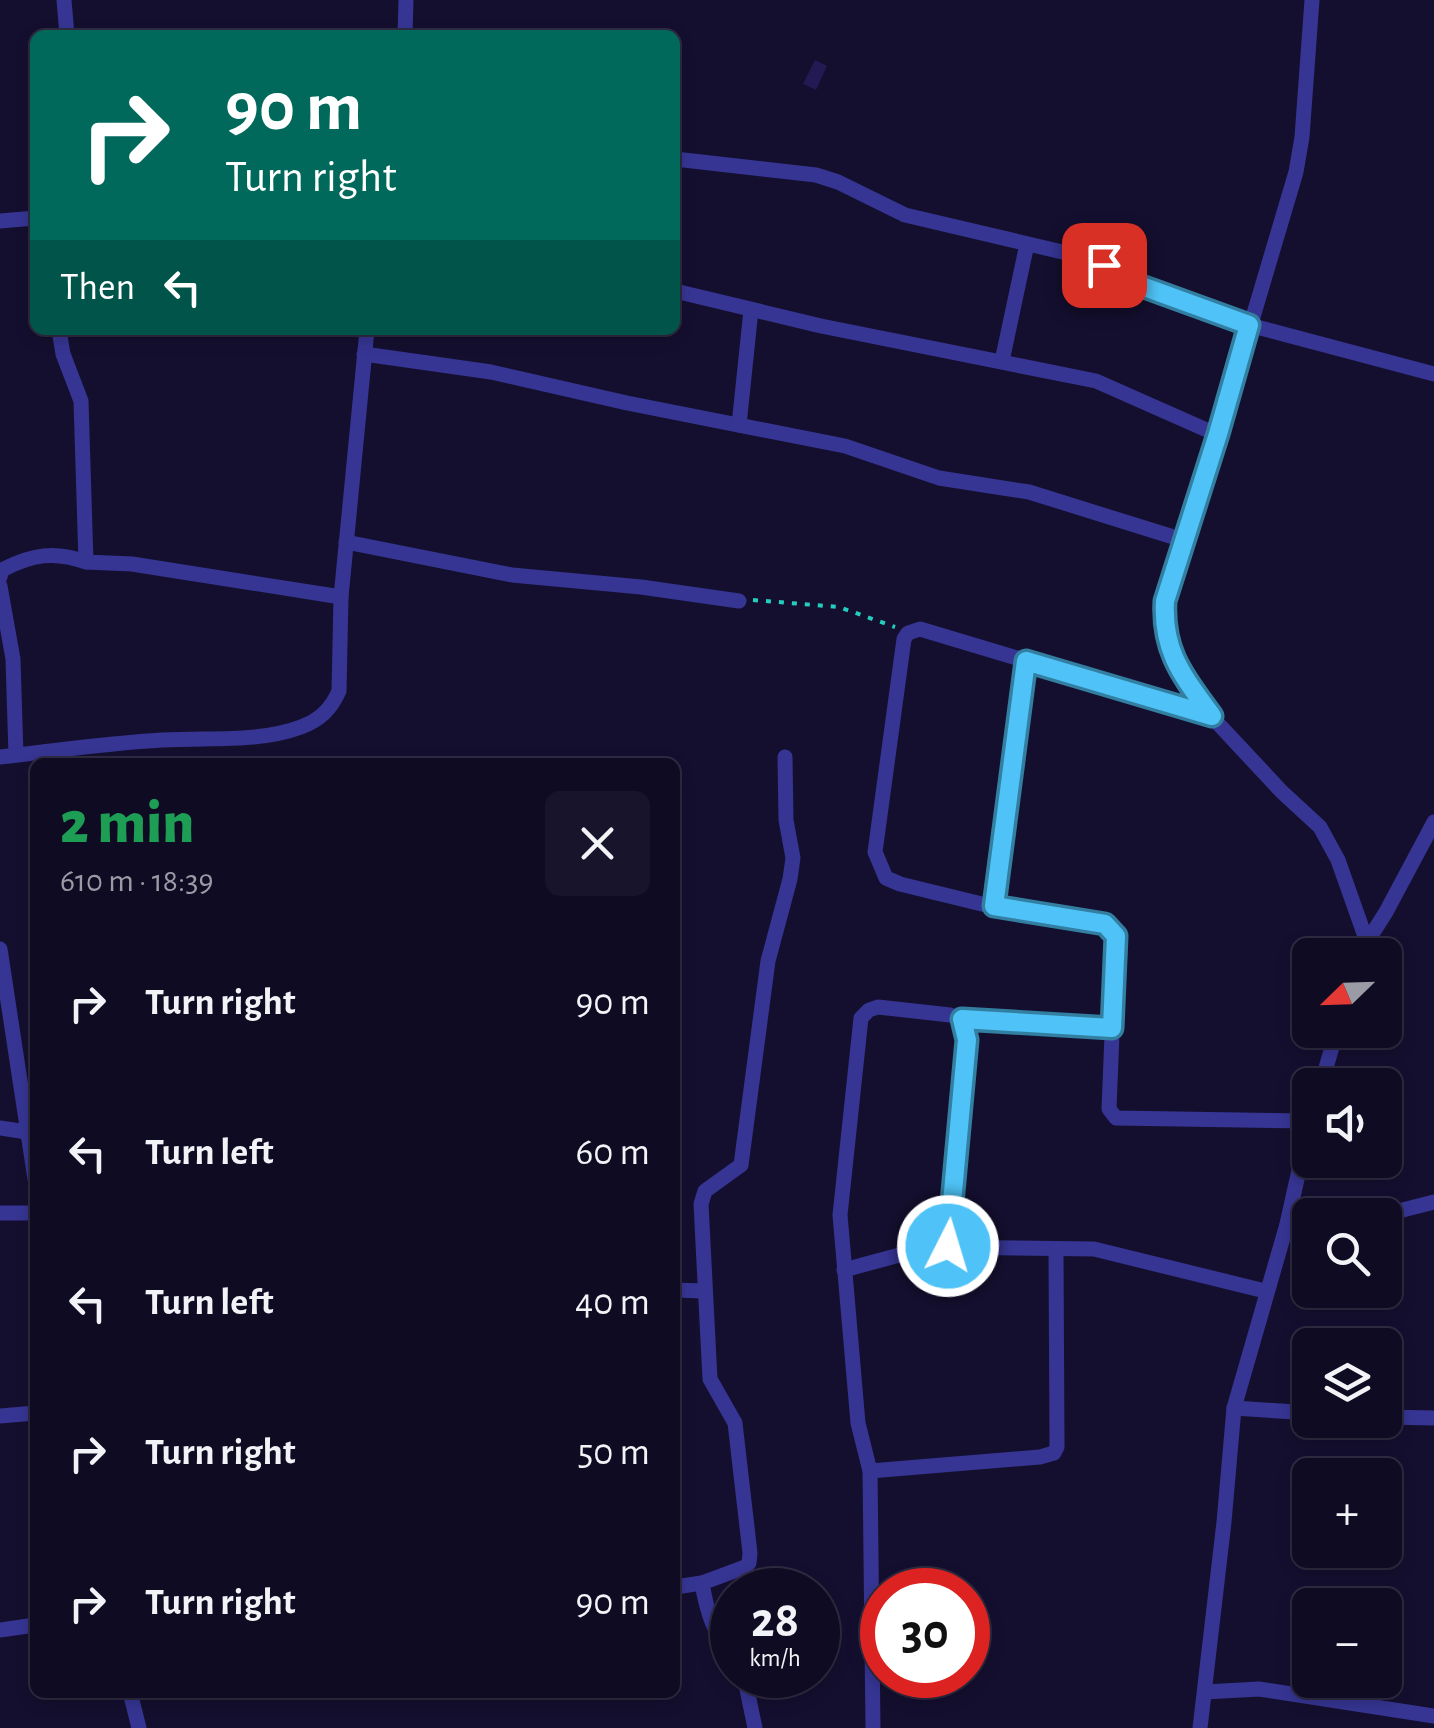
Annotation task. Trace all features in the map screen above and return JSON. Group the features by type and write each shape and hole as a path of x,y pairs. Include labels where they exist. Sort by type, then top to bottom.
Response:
{"street":[{"path":"64,0 67,30"},
{"path":"405,30 406,0"},
{"path":"1312,0 1296,172 1165,601 1163,629 1184,677 1212,716 1320,827 1338,860 1361,938"},
{"path":"680,160 816,175 905,215 1088,258 1136,284 1249,325 1434,374"},
{"path":"0,221 30,218"},
{"path":"1002,361 1027,244"},
{"path":"680,292 820,326 1096,381 1218,434"},
{"path":"739,426 751,310"},
{"path":"60,335 81,401 86,562"},
{"path":"0,586 12,659 8,756 146,740 256,738 301,728 322,717 339,691 340,597 366,335"},
{"path":"364,354 491,372 844,446 940,478 1029,492 1183,540"},
{"path":"346,542 512,575 641,586 738,601"},
{"path":"0,577 2,570 16,563 40,555 63,554 86,562 132,564 340,597"},
{"path":"1200,1728 1234,1408 1287,1224 1310,1122 1116,1118 1109,1109 1116,936 1112,929 1105,924 994,906 900,884 886,878 876,852 904,639 908,633 920,629 1212,716"},
{"path":"994,906 1026,661"},
{"path":"680,1586 702,1583 749,1563 735,1423 710,1379 702,1204 704,1191 741,1165 768,962 793,858 786,820 785,757"},
{"path":"1370,938 1434,822"},
{"path":"0,949 30,1150"},
{"path":"873,1728 870,1471 858,1423 844,1270 842,1187 861,1018 878,1007 950,1014 962,1019 1112,1028"},
{"path":"948,1246 967,1040 962,1019"},
{"path":"0,1128 27,1132"},
{"path":"1402,1210 1434,1202"},
{"path":"0,1214 30,1213"},
{"path":"1287,1224 1292,1224"},
{"path":"844,1270 929,1247 1094,1249 1265,1291"},
{"path":"870,1471 1054,1453 1056,1249"},
{"path":"680,1290 704,1291"},
{"path":"1234,1408 1292,1412"},
{"path":"0,1416 30,1413"},
{"path":"1402,1417 1434,1418"},
{"path":"702,1583 710,1616"},
{"path":"0,1630 30,1626"},
{"path":"1205,1692 1258,1690 1434,1716"},
{"path":"132,1698 139,1728"},
{"path":"749,1698 755,1728"}],"path":[{"path":"738,601 768,598 840,607 908,633"}],"building":[{"path":"815,60 827,66 816,90 803,84"}],"route":[{"path":"948,1246 967,1040 962,1019 1112,1028 1116,936 1112,929 1105,924 994,906 1026,661 1212,716 1169,650 1163,629 1165,601 1249,325 1136,284 1104,265"}]}
